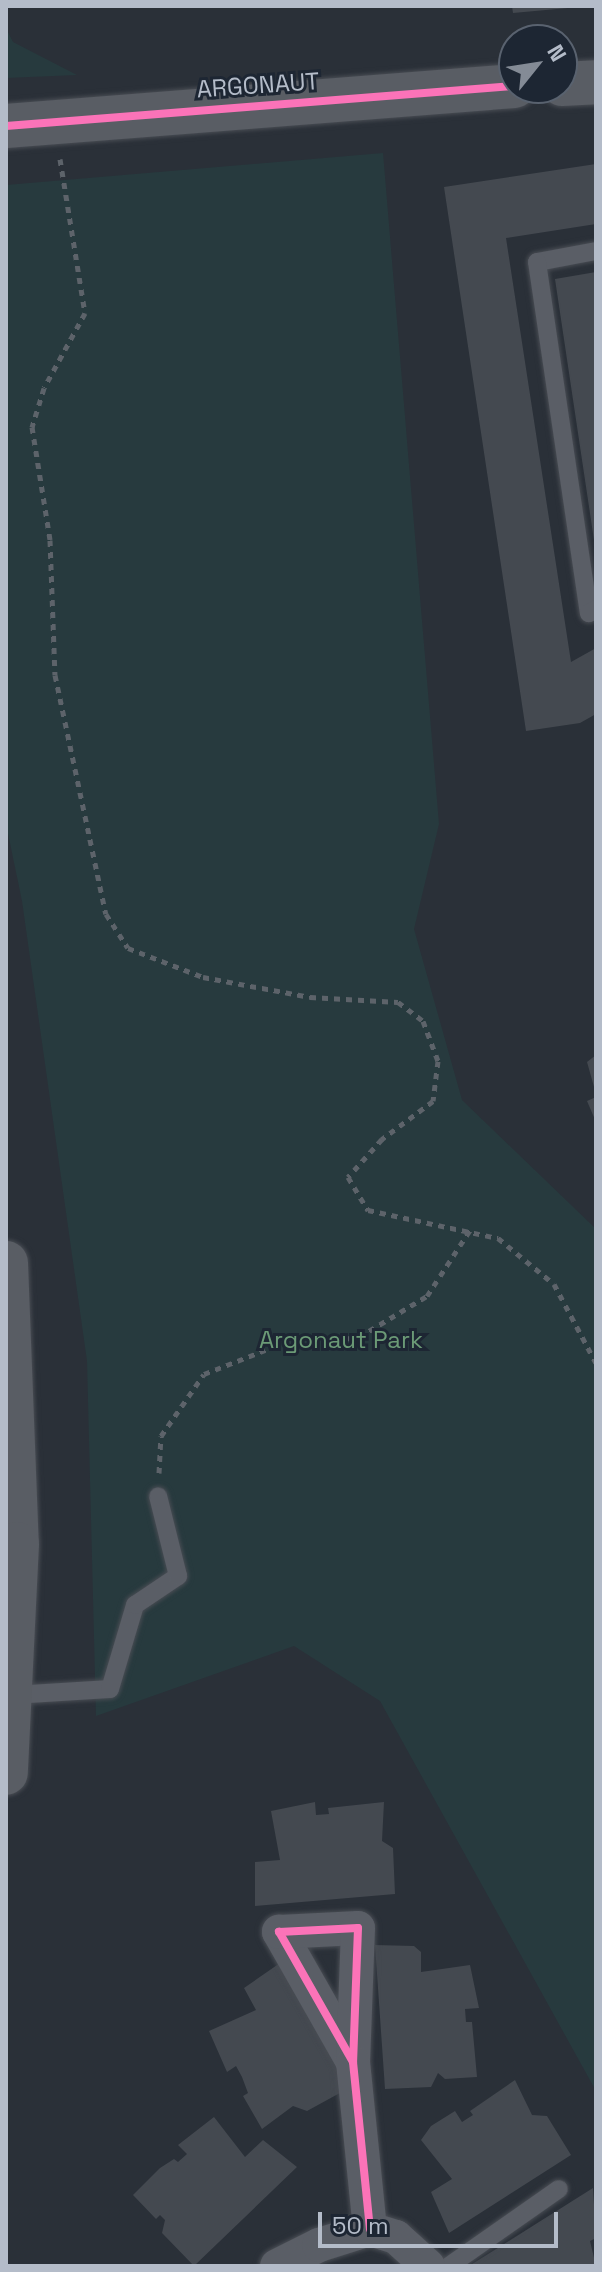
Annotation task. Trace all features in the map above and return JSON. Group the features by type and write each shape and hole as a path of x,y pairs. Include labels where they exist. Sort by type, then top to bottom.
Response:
{"street":[{"name":"ARGONAUT","path":"6,126 498,87"},
{"path":"6,1263 17,1544 13,1695 6,1773"},
{"path":"353,2062 370,2229"},
{"path":"277,2266 319,2245 370,2229 396,2237 428,2266"}],"lane":[{"path":"596,251 537,262 589,613 596,609"},
{"path":"13,1695 110,1689 135,1605 178,1576 158,1496"},
{"path":"449,2266 559,2189"}],"path":[{"path":"54,120 85,313 44,388 32,427 50,540 55,675 106,914 128,948 203,977 310,997 398,1002 423,1021 438,1061 433,1101 382,1139 348,1177 368,1210 498,1238 554,1284 596,1363"},
{"path":"158,1496 161,1436 204,1374 273,1347 359,1337 427,1296 470,1230"}],"green space":[{"path":"6,28 13,42 77,75 6,78"},
{"name":"Argonaut Park","path":"383,153 439,824 414,929 462,1100 596,1229 596,2091 380,1701 294,1646 96,1716 87,1361 22,901 6,824 6,185"}],"building":[{"path":"512,6 568,6 568,8 513,13"},
{"path":"596,164 596,224 506,238 571,662 596,648 596,714 580,723 526,731 444,187"},
{"path":"596,272 596,539 594,540 555,279"},
{"path":"596,1055 596,1094 587,1062"},
{"path":"596,1097 596,1122 587,1101"},
{"path":"315,1802 316,1815 329,1814 328,1808 384,1802 382,1841 393,1848 395,1894 255,1906 255,1862 280,1860 271,1811"},
{"path":"375,1945 414,1946 421,1952 421,1972 470,1965 479,2008 465,2009 466,2022 472,2022 477,2077 445,2079 438,2073 431,2087 385,2089"},
{"path":"280,1963 349,2088 307,2111 293,2106 262,2129 243,2096 248,2093 242,2077 236,2066 227,2072 209,2031 256,2010 244,1988"},
{"path":"515,2080 532,2115 547,2116 571,2155 449,2233 431,2192 452,2179 421,2140 431,2126 455,2111 462,2122 473,2115 470,2111"},
{"path":"214,2117 245,2157 263,2140 297,2167 194,2266 162,2233 165,2220 160,2215 156,2219 133,2195 160,2168 174,2159 178,2162 187,2154 178,2145"},
{"path":"593,2188 596,2238 590,2241 596,2266 469,2266"}],"cycle path":[{"path":"6,126 498,87"},
{"path":"353,2062 279,1932 358,1928 353,2062 370,2229"}]}
